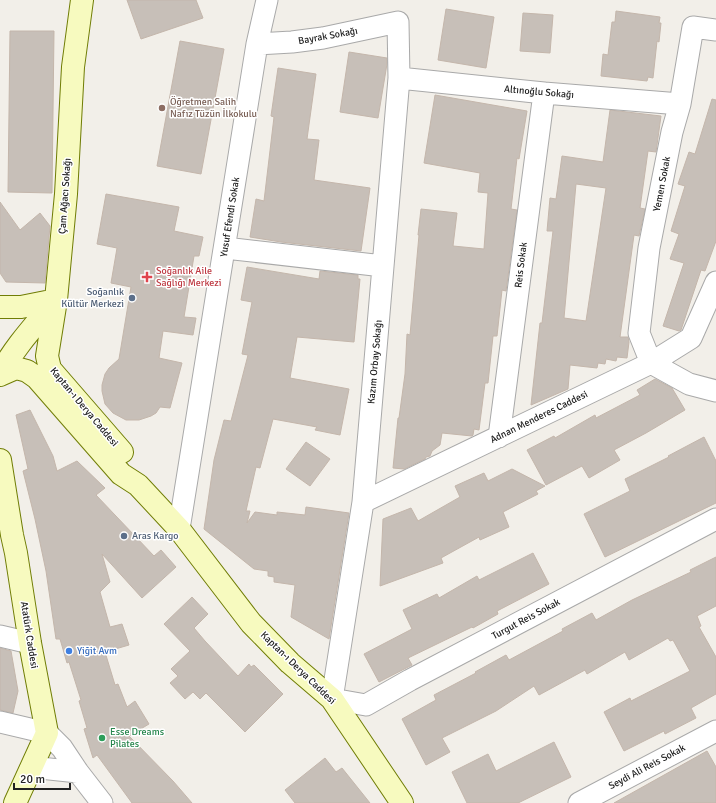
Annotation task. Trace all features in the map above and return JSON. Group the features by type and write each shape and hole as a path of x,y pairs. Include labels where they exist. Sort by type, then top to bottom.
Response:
{"street":[{"name":"Çam Ağacı Sokağı","path":"56,300 66,194 73,67 82,0"},
{"name":"Yusuf Efendi Sokak","path":"179,529 257,44 267,0"},
{"name":"Bayrak Sokağı","path":"257,44 323,38 398,22"},
{"name":"Kazım Orbay Sokağı","path":"332,699 363,502 399,78 398,22"},
{"name":"Yemen Sokak","path":"651,363 639,333 650,248 672,132 680,104 693,27 716,30"},
{"name":"Altınoğlu Sokağı","path":"399,78 544,93 680,104"},
{"name":"Reis Sokak","path":"499,437 544,93"},
{"path":"225,248 383,266"},
{"name":"Adnan Menderes Caddesi","path":"363,502 651,363 691,338 716,282"},
{"path":"0,307 21,307 56,300"},
{"path":"0,375 4,366 56,300"},
{"name":"Kaptan-ı Derya Caddesi","path":"56,300 47,356 50,369 131,463 138,485"},
{"path":"651,363 689,384 716,391"},
{"name":"Kaptan-ı Derya Caddesi","path":"0,375 16,368 27,371 37,378 121,474 138,485 179,529 251,623 290,663 332,699 402,803"},
{"name":"Atatürk Caddesi","path":"0,460 6,533 16,553 30,643 47,733"},
{"name":"Turgut Reis Sokak","path":"332,699 366,705 410,680 716,519"},
{"path":"0,636 30,643"},
{"path":"0,722 47,733 62,748 102,803"},
{"name":"Seydi Ali Reis Sokak","path":"579,803 716,731"},
{"path":"15,803 47,733"},
{"path":"30,770 40,768 78,772"}],"building":[{"path":"127,0 196,0 203,18 141,39"},
{"path":"446,9 494,17 486,68 438,60"},
{"path":"616,11 660,17 659,23 661,23 659,42 657,41 653,78 648,77 647,81 601,76 603,54 608,55 612,22 615,22"},
{"path":"523,13 553,15 550,53 520,51"},
{"path":"10,31 54,31 52,193 8,192"},
{"path":"180,41 224,49 201,174 157,166"},
{"path":"349,52 387,58 378,118 340,112"},
{"path":"278,68 316,74 307,139 319,140 314,180 370,188 361,251 250,237 256,199 264,201 274,117 271,116"},
{"path":"435,95 527,111 519,159 517,158 511,209 517,210 506,291 502,290 497,336 493,336 488,383 485,383 479,430 474,429 472,436 442,433 440,445 432,451 430,456 404,469 393,468 398,418 405,374 407,334 410,335 421,209 457,213 453,246 484,249 488,193 478,192 480,173 424,163"},
{"path":"712,99 716,100 716,241 705,271 701,270 681,330 679,331 663,326 684,263 670,259 679,234 671,231 685,186 678,184 689,152 695,154"},
{"path":"610,110 661,116 656,152 648,151 640,208 645,209 639,236 634,235 620,337 628,337 629,342 627,358 617,357 616,361 606,359 605,364 598,363 597,368 570,365 568,389 531,405 540,323 542,323 553,231 547,231 550,198 556,199 562,156 603,162","holes":["576,184 606,188 586,321 564,318"]},
{"path":"106,194 179,207 174,231 203,237 199,256 194,256 184,317 196,318 193,335 163,331 159,358 182,363 170,408 160,407 156,413 139,420 126,420 113,413 105,404 102,391 105,374 119,359 131,287 111,283 117,248 97,244"},
{"path":"0,202 20,230 40,213 50,226 45,283 6,282 0,273"},
{"path":"247,267 319,279 320,271 358,275 358,279 360,279 354,342 297,337 290,378 349,389 340,435 315,430 317,427 273,419 260,468 256,467 246,511 250,511 247,523 255,512 277,515 277,512 305,515 306,507 349,513 329,639 291,617 295,585 274,582 274,577 268,576 268,571 254,569 204,529 214,460 224,420 231,421 248,355 242,354 252,302 241,300"},
{"path":"655,379 672,388 685,410 614,450 620,460 589,478 582,466 546,485 527,450 554,436 555,438 595,415 596,418 640,395 637,390"},
{"path":"30,410 53,456 57,471 77,461 105,488 96,495 154,556 161,550 176,567 142,598 102,554 110,582 100,592 110,627 122,624 129,645 105,652 115,685 118,684 127,707 135,701 149,724 129,736 173,781 192,803 132,803 97,755 93,758 84,729 87,728 79,701 81,700 60,639 56,639 46,571 23,471 28,469 16,415"},
{"path":"704,437 716,461 716,503 605,557 584,514 630,491 625,479 669,457 668,456"},
{"path":"306,442 330,459 310,486 286,469"},
{"path":"512,469 545,486 536,491 538,494 503,512 509,527 480,540 479,537 441,558 443,563 380,586 383,519 411,508 418,521 460,497 455,486 484,473 488,481"},
{"path":"533,553 549,584 497,611 498,614 473,628 472,627 408,658 412,665 379,682 364,654 412,629 403,610 437,594 439,598 477,576 479,580"},
{"path":"716,557 716,606 697,616 701,626 699,627 716,657 716,694 691,708 696,718 665,734 664,731 624,751 604,712 630,698 631,701 690,671 673,640 670,641 668,638 629,660 625,652 587,674 585,670 539,695 534,686 496,711 442,738 450,752 426,765 402,719 436,700 434,695 506,655 509,660 563,631 562,629 592,613 596,620 632,600 691,572 690,570"},
{"path":"192,597 208,614 194,628 205,641 238,676 249,664 251,667 254,665 283,694 245,732 206,693 200,699 193,692 185,699 170,683 178,676 171,669 190,651 164,624"},
{"path":"0,648 11,651 18,691 13,713 0,710"},
{"path":"554,742 571,777 518,803 467,803 452,772 488,754 496,771"},
{"path":"707,751 716,767 716,803 614,803"},
{"path":"325,758 336,772 342,768 370,803 295,803 285,790"}],"place":[{"name":"Öğretmen Salih Nafız Tüzün İlkokulu","path":"162,108"},
{"name":"Soğanlık Aile Sağlığı Merkezi","path":"147,277"},
{"name":"Soğanlık Kültür Merkezi","path":"132,298"},
{"name":"Aras Kargo","path":"124,536"},
{"name":"Yiğit Avm","path":"69,651"},
{"name":"Esse Dreams Pilates","path":"102,738"}]}
